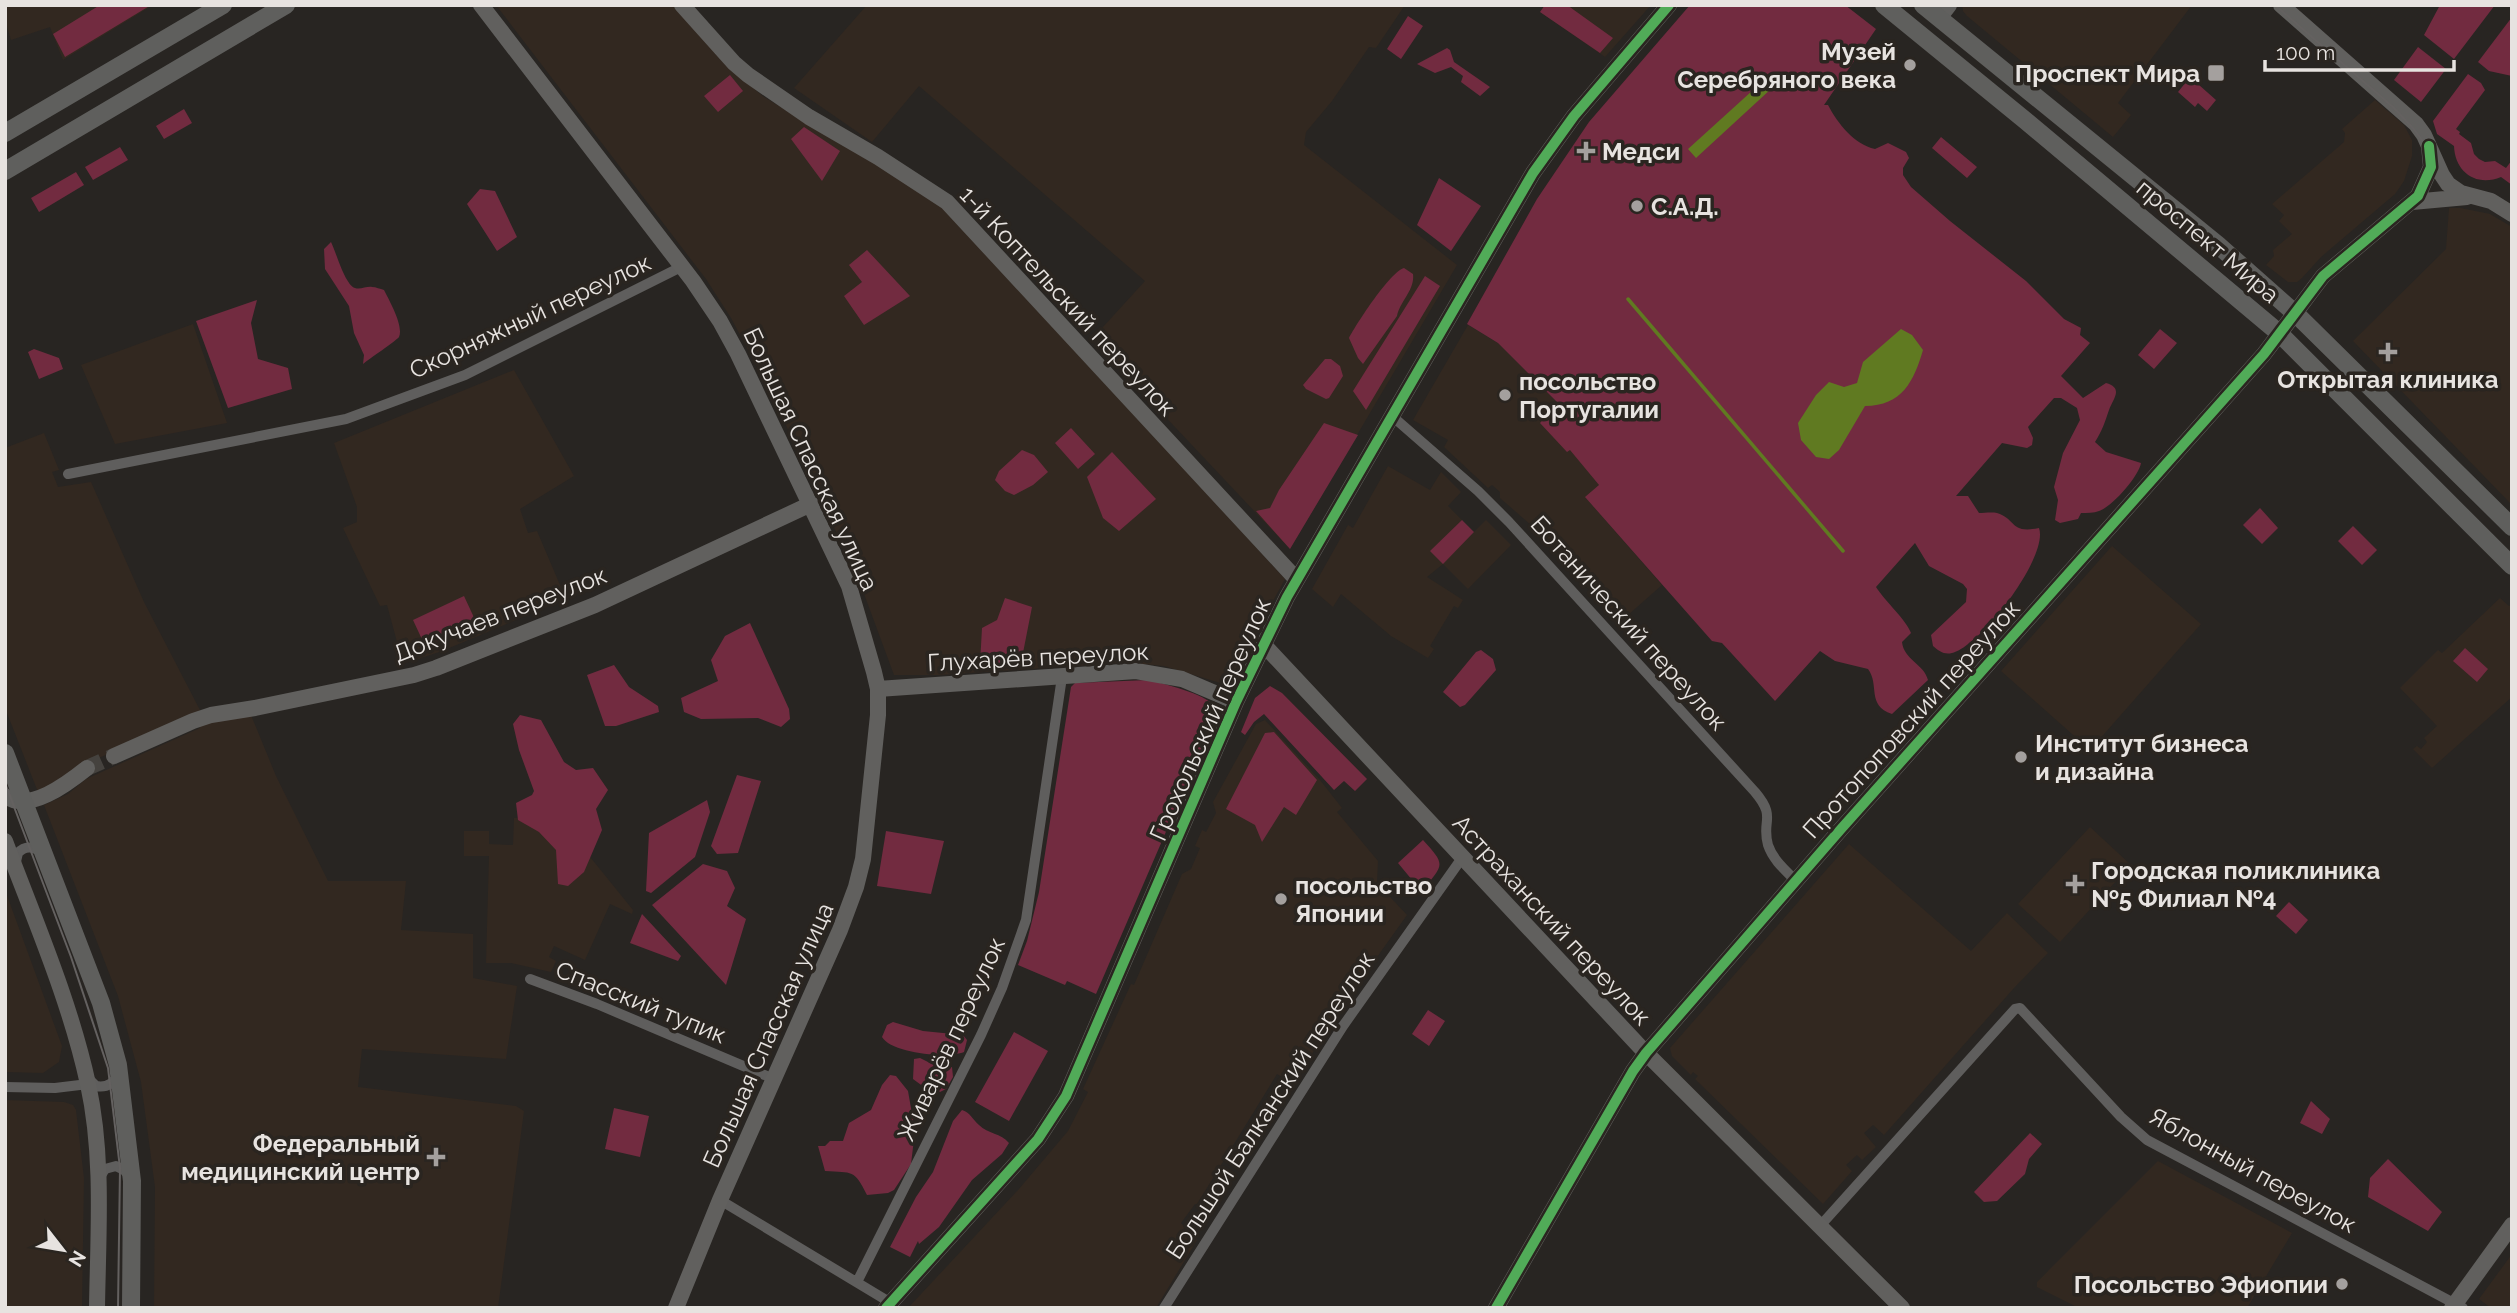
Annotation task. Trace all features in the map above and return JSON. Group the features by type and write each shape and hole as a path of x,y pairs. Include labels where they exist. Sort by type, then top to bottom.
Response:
{"main road":[{"path":"5,133 223,5"},
{"path":"5,172 286,5"},
{"name":"проспект Мира","path":"1884,5 2279,333 2512,566"},
{"name":"проспект Мира","path":"1923,5 1944,12 2294,313 2512,527"},
{"path":"5,753 101,1003 118,1065 132,1181 131,1308"}],"street":[{"name":"Большая Спасская улица","path":"481,5 720,321 849,586 878,689 868,820 856,887 835,943 720,1200 676,1308"},
{"name":"1-й Коптельский переулок","path":"682,5 748,75 809,117 947,202 1297,580"},
{"name":"Грохольский переулок","path":"889,1305 1054,1118 1115,985 1236,702 1297,580 1533,173 1574,116 1669,5"},
{"path":"2281,5 2421,130 2448,184 2462,193 2491,201 2512,214"},
{"name":"Протопоповский переулок","path":"1496,1308 1646,1053 2223,400 2323,276 2412,202 2424,188 2429,174 2429,146"},
{"path":"2412,202 2473,197"},
{"name":"Скорняжный переулок","path":"68,474 346,419 465,375 681,267"},
{"name":"Ботанический переулок","path":"1392,416 1509,522 1755,792 1767,811 1767,833 1772,852 1780,866 1796,881"},
{"name":"Докучаев переулок","path":"114,756 211,715 414,675 436,668 595,606 811,504"},
{"name":"Астраханский переулок","path":"1264,646 1646,1053 1902,1308"},
{"name":"Глухарёв переулок","path":"878,689 1127,671 1182,679 1236,702"},
{"name":"Живарёв переулок","path":"857,1282 981,1035 1018,945 1027,910 1062,677"},
{"path":"5,796 12,801 25,803 65,786 87,768"},
{"path":"5,841 72,1025 87,1079 94,1123 98,1181 97,1308"},
{"path":"15,867 18,853 25,848 35,848 45,858"},
{"name":"Большой Балканский переулок","path":"1164,1308 1343,1026 1462,858"},
{"name":"Спасский тупик","path":"530,979 597,1004 774,1079"},
{"name":"Яблонный переулок","path":"1820,1226 2015,1009 2020,1008 2121,1117 2147,1140 2457,1306"},
{"path":"87,1079 91,1083 106,1086 115,1080 118,1065"},
{"path":"5,1087 55,1088 87,1079"},
{"path":"98,1181 105,1169 116,1166 124,1170 132,1181"},
{"path":"720,1200 857,1282 889,1305"},
{"path":"2457,1306 2512,1225"}],"shaded area":[{"path":"5,5 153,5 63,60 50,27 11,40 5,20"},
{"path":"100,5 151,5 65,57 53,34"},
{"path":"496,5 673,5 735,73 764,97 944,205 1285,579 1227,685 1164,666 1120,663 938,675 894,675 860,583 769,389 731,318 706,279"},
{"path":"867,5 1405,5 1376,48 1369,47 1332,101 1306,132 1304,145 1457,265 1290,549 1092,339 1145,281 919,86 872,142 794,88"},
{"path":"1545,5 1651,5 1605,57 1540,12"},
{"path":"1545,5 1567,5 1613,38 1600,53 1540,12"},
{"path":"1690,5 1845,5 1876,29 1824,105 1828,105 1842,126 1860,143 1875,149 1888,143 1906,152 1909,158 1903,168 1903,175 1911,187 2026,281 2064,319 2081,328 2080,335 2090,343 2061,376 2083,398 2106,383 2115,388 2115,398 2095,442 2106,452 2141,463 2130,483 2104,508 2081,513 2078,519 2060,523 2055,520 2058,500 2054,487 2063,453 2080,420 2077,408 2061,398 2054,398 2028,427 2033,438 2032,445 2027,448 2002,443 1956,496 1968,496 1979,513 1997,513 2023,529 2039,528 2039,541 2034,558 2024,578 1995,618 1964,647 1947,653 1933,646 1931,635 1966,602 1967,589 1963,584 1929,566 1915,543 1876,587 1909,628 1911,633 1902,642 1904,648 1928,680 1892,714 1884,710 1876,700 1868,669 1835,661 1820,651 1775,701 1722,643 1712,641 1585,497 1599,485 1570,450 1567,452 1540,423 1558,403 1498,343 1467,324 1537,199 1589,122"},
{"path":"1962,5 2192,5 2118,103 2131,115 2113,137 1967,16"},
{"path":"2440,5 2495,5 2454,59 2424,35"},
{"path":"1408,16 1423,26 1401,59 1387,49"},
{"path":"2512,17 2512,76 2489,71 2478,62"},
{"path":"2418,47 2446,69 2421,102 2394,80"},
{"path":"1447,48 1454,62 1490,87 1480,96 1461,82 1463,76 1451,67 1435,73 1417,64"},
{"path":"2468,74 2481,83 2485,90 2456,129 2471,143 2474,154 2479,159 2485,162 2495,161 2506,168 2512,160 2512,185 2501,177 2484,180 2469,175 2458,164 2454,146 2437,134 2433,121"},
{"path":"730,75 743,91 718,112 704,96"},
{"path":"2190,77 2216,100 2207,111 2198,103 2195,107 2178,92"},
{"path":"1763,81 1771,89 1696,158 1688,149"},
{"path":"2375,100 2404,125 2412,140 2412,156 2404,181 2395,194 2321,257 2302,278 2297,282 2288,282 2266,265 2274,256 2273,250 2292,234 2279,221 2284,215 2272,204 2344,142 2345,133 2342,129"},
{"path":"184,109 192,123 164,139 156,126"},
{"path":"804,127 840,151 822,181 791,139"},
{"path":"1941,137 1977,167 1967,178 1932,148"},
{"path":"120,147 128,160 93,180 85,167"},
{"path":"76,172 84,185 39,212 31,198"},
{"path":"1439,178 1481,206 1451,251 1417,225"},
{"path":"480,189 495,191 517,237 497,251 467,204"},
{"path":"2449,208 2490,214 2512,227 2512,505 2353,341 2446,249"},
{"path":"331,242 351,286 384,290 398,320 399,337 363,364 364,355 354,333 349,306 325,269 324,249"},
{"path":"867,250 910,296 864,325 844,296 862,282 849,265"},
{"path":"1404,268 1413,274 1410,290 1397,316 1363,364 1349,338 1383,288"},
{"path":"1425,276 1440,286 1366,410 1353,391"},
{"path":"257,300 251,323 258,359 288,368 292,389 228,408 196,321"},
{"path":"193,324 227,423 115,444 81,365"},
{"path":"1468,325 1498,343 1558,403 1541,423 1567,451 1570,449 1600,486 1586,498 1662,585 1619,623 1531,525 1500,498 1500,492 1492,485 1488,488 1444,447 1448,440 1413,420"},
{"path":"1901,329 1912,335 1923,350 1910,381 1904,390 1888,402 1865,406 1839,450 1829,459 1816,457 1801,440 1798,423 1816,395 1829,382 1844,387 1857,383 1863,362"},
{"path":"2160,329 2177,343 2154,369 2138,355"},
{"path":"34,349 59,358 63,369 39,379 28,352"},
{"path":"1325,359 1331,359 1340,366 1343,376 1326,399 1303,385"},
{"path":"514,370 574,476 520,509 528,533 537,531 566,599 442,651 403,664 387,605 380,606 343,528 357,522 357,507 334,443"},
{"path":"1324,423 1358,435 1290,549 1256,511 1270,508"},
{"path":"1071,428 1095,454 1078,469 1055,443"},
{"path":"44,433 59,470 52,472 58,487 91,482 144,602 201,712 81,766 38,792 5,708 5,448"},
{"path":"1022,450 1034,455 1048,472 1033,485 1014,495 1005,491 995,480 999,471"},
{"path":"1112,452 1156,499 1119,531 1103,518 1087,477"},
{"path":"1388,466 1430,490 1441,472 1461,492 1448,506 1462,520 1431,551 1443,563 1486,520 1511,545 1468,589 1443,564 1427,577 1463,600 1458,608 1454,606 1430,646 1434,649 1428,658 1391,636 1341,594 1333,607 1312,589 1348,525 1353,528"},
{"path":"2260,508 2278,528 2262,544 2243,525"},
{"path":"1462,520 1474,532 1443,564 1430,551"},
{"path":"2353,526 2377,550 2362,565 2338,541"},
{"path":"2112,546 2201,624 2090,750 2001,671"},
{"path":"464,596 477,624 426,648 413,620"},
{"path":"1005,598 1032,607 1021,663 980,664 982,628 997,620"},
{"path":"2500,598 2509,606 2512,604 2512,697 2432,768 2413,749 2417,746 2421,749 2427,742 2424,738 2437,726 2400,688 2438,650 2442,653"},
{"path":"750,623 789,709 790,719 781,727 758,718 701,719 684,712 681,698 718,681 711,660 725,636"},
{"path":"2465,648 2488,669 2477,682 2453,661"},
{"path":"1481,650 1493,659 1496,670 1465,705 1460,707 1443,692 1476,652"},
{"path":"614,665 629,687 658,706 659,712 616,726 605,726 587,675"},
{"path":"1148,680 1202,697 1214,706 1216,715 1096,994 1067,981 1065,985 1018,965 1039,892 1071,687 1075,683"},
{"path":"1270,686 1282,693 1367,779 1355,791 1344,781 1334,790 1264,714 1245,735 1241,732 1255,698"},
{"path":"251,715 276,776 328,881 406,881 401,930 473,934 473,978 517,986 506,1059 362,1049 358,1087 516,1106 524,1111 498,1308 154,1308 155,1187 141,1082 118,996 44,805 68,794 86,779 200,728 199,724"},
{"path":"520,715 541,720 564,762 576,770 593,768 608,790 596,809 602,830 584,872 568,886 558,884 556,850 539,832 518,820 516,803 532,795 534,791 513,724"},
{"path":"1265,720 1342,808 1337,812 1378,861 1377,883 1407,915 1293,1083 1277,1074 1197,1204 1181,1223 1197,1240 1156,1308 908,1308 1019,1189 1068,1131 1088,1092 1083,1089 1131,984 1134,985 1182,874 1191,869 1200,848 1195,846 1202,830 1206,832 1216,813 1213,802 1256,724"},
{"path":"1274,732 1317,780 1296,815 1284,807 1262,842 1255,825 1226,809 1265,733"},
{"path":"737,775 761,781 738,853 717,854 711,846"},
{"path":"707,800 710,812 695,857 651,893 646,891 649,833"},
{"path":"548,805 633,910 632,914 610,904 585,960 554,946 549,957 556,961 551,972 511,963 486,963 489,856 464,856 464,831 489,831 489,844 513,845 514,818 525,818"},
{"name":"Городская поликлиника №5 Филиал №4","path":"2090,827 2131,865 2060,942 2018,904"},
{"path":"886,831 944,841 931,894 877,886"},
{"path":"1423,840 1436,856 1439,866 1422,892 1398,863"},
{"path":"1849,844 1971,951 2007,913 2048,953 1884,1135 1873,1125 1864,1133 1876,1147 1862,1160 1857,1155 1846,1165 1852,1171 1823,1204 1695,1079 1698,1076 1693,1072 1691,1075 1672,1056 1670,1048"},
{"path":"703,864 727,871 735,888 727,906 746,919 726,985 652,905"},
{"path":"5,890 62,1046 59,1062 43,1073 5,1072"},
{"path":"2289,902 2308,920 2296,934 2276,916"},
{"path":"642,914 681,956 678,961 630,943"},
{"path":"1428,1010 1445,1021 1429,1046 1412,1034"},
{"path":"893,1022 923,1031 963,1035 967,1040 964,1052 933,1055 896,1047 882,1037 887,1025"},
{"path":"1014,1032 1048,1051 1009,1121 975,1102"},
{"path":"920,1058 938,1067 952,1067 953,1077 946,1089 940,1092 928,1090 913,1079 914,1059"},
{"path":"890,1075 896,1076 908,1091 915,1131 911,1164 894,1190 867,1195 852,1174 825,1171 818,1146 825,1146 830,1141 843,1141 849,1123 871,1110 882,1085"},
{"path":"5,1100 64,1102 73,1105 76,1110 84,1178 82,1308 5,1308"},
{"path":"2311,1101 2330,1119 2322,1134 2300,1123"},
{"path":"614,1108 649,1116 640,1157 605,1149"},
{"path":"962,1110 983,1128 1009,1143 1002,1154 972,1180 939,1227 919,1244 918,1241 910,1257 890,1247 916,1197 933,1172 953,1121"},
{"path":"2030,1133 2042,1144 2029,1159 2025,1174 1997,1201 1984,1202 1974,1192"},
{"path":"2388,1159 2442,1212 2428,1231 2368,1197 2370,1178"},
{"path":"2158,1161 2292,1233 2247,1308 2079,1308 2037,1287 2037,1282"},
{"path":"2512,1254 2512,1308 2491,1308 2479,1299"}],"waterway":[{"path":"1628,299 1843,551"}],"tunnel":[{"path":"87,768 114,756"}],"tram line":[{"path":"1491,1308 1643,1050 2261,351 2318,275 2415,194 2421,185 2428,162 2425,144 2413,128 2393,107 2275,5"},
{"path":"5,783 71,957 108,1068 120,1168 118,1308"}],"cycle path":[{"path":"886,1308 1038,1139 1066,1096 1236,702 1287,597 1533,173 1574,116 1669,5"},
{"path":"1496,1308 1646,1053 1841,829 2264,354 2323,276 2418,196 2431,167 2429,146"}],"place":[{"name":"Музей Серебряного века","path":"1910,65"},
{"name":"Проспект Мира","path":"2216,73"},
{"name":"Медси","path":"1586,151"},
{"name":"С.А.Д.","path":"1637,206"},
{"name":"Открытая клиника","path":"2388,352"},
{"name":"посольство Португалии","path":"1505,395"},
{"name":"Институт бизнеса и дизайна","path":"2021,757"},
{"name":"Городская поликлиника №5 Филиал №4","path":"2075,884"},
{"name":"посольство Японии","path":"1281,899"},
{"name":"Федеральный медицинский центр","path":"436,1157"},
{"name":"Посольство Эфиопии","path":"2342,1284"}]}
